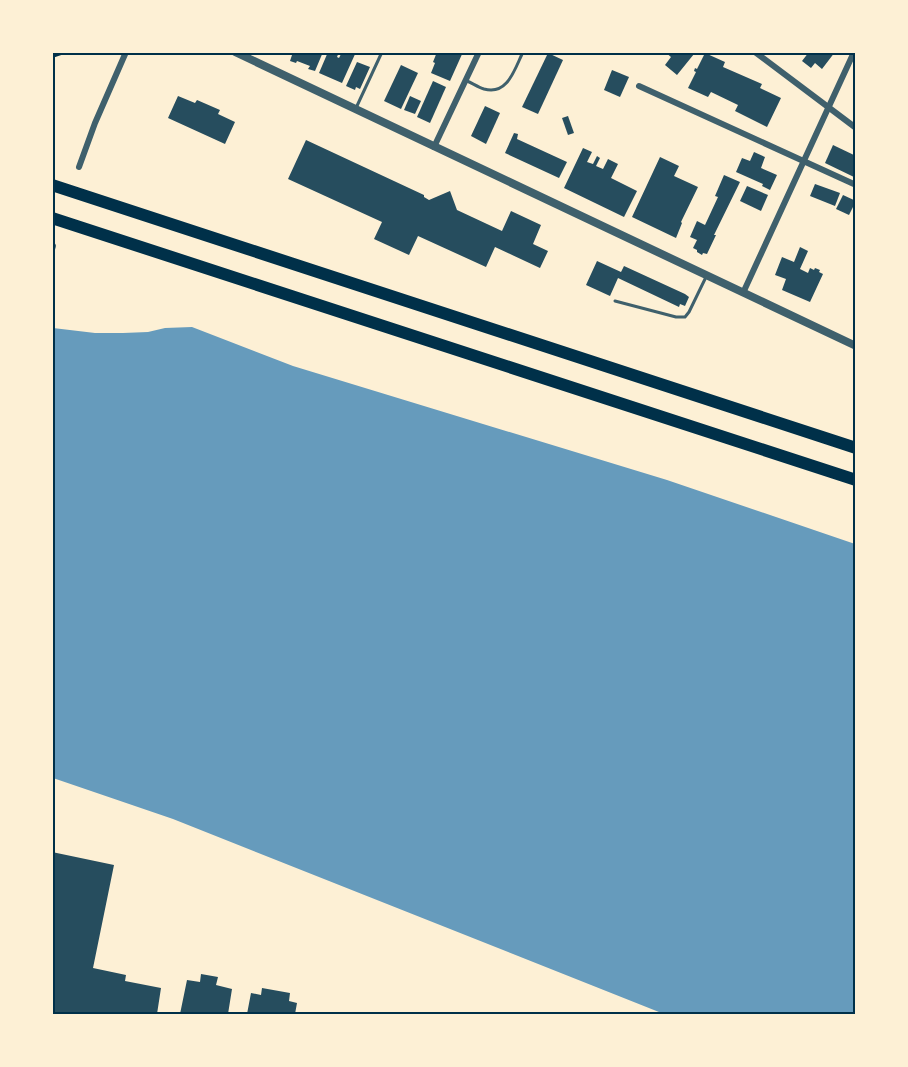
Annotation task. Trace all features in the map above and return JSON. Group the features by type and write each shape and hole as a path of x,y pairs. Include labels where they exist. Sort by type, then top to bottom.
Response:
{"highway":[{"path":"52,185 855,448"},
{"path":"52,218 855,480"}],"street":[{"path":"79,167 95,123 126,52"},
{"path":"235,52 855,346"},
{"path":"435,147 479,52"},
{"path":"755,52 855,128"},
{"path":"743,293 854,52"},
{"path":"639,86 855,185"}],"lane":[{"path":"355,110 382,52"},
{"path":"466,80 488,90 500,88 509,81 523,52"},
{"path":"615,301 682,317 690,312 707,276"}],"path":[{"path":"52,57 67,52"}],"water":[{"path":"192,327 293,366 667,480 855,544 855,1014 664,1014 173,819 53,778 53,328 95,333 123,333"}],"building":[{"path":"293,52 323,52 315,71 308,69 310,66 290,61"},
{"path":"328,52 339,52 337,57 339,58 342,52 356,52 342,83 319,73"},
{"path":"437,52 463,52 450,81 431,73"},
{"path":"665,52 692,52 694,54 677,75 665,65 671,57"},
{"path":"809,52 835,52 822,69 815,63 811,68 802,61"},
{"path":"548,53 563,60 538,114 522,107"},
{"path":"705,53 725,62 723,67 762,84 760,88 781,98 767,127 735,111 738,105 711,92 708,97 688,88 696,72 695,68 697,69"},
{"path":"357,62 370,67 360,89 356,87 355,90 346,86"},
{"path":"401,65 418,73 401,109 384,101"},
{"path":"612,70 629,77 620,97 604,90"},
{"path":"433,81 446,87 430,123 417,117"},
{"path":"178,96 195,103 197,100 220,110 218,114 235,122 225,144 168,118"},
{"path":"410,96 421,101 415,114 404,110"},
{"path":"485,106 500,113 486,144 471,136"},
{"path":"568,116 574,133 568,135 562,118"},
{"path":"514,133 518,134 517,139 567,162 559,178 505,153"},
{"path":"306,140 424,195 429,200 450,191 457,210 502,231 511,211 541,225 533,244 548,251 540,268 495,247 486,267 418,236 409,255 374,239 382,222 288,179"},
{"path":"833,145 856,156 856,178 825,163"},
{"path":"583,148 592,152 587,162 593,164 597,156 600,158 596,166 603,169 608,159 618,164 611,178 637,191 624,217 564,188"},
{"path":"754,152 765,157 761,168 777,175 770,190 762,186 763,184 736,172 742,158 750,161"},
{"path":"660,157 679,166 674,176 698,187 676,238 632,217"},
{"path":"724,175 740,182 707,254 702,255 693,248 697,240 690,237 697,221 705,225 718,197 715,196"},
{"path":"815,184 840,193 835,206 810,196"},
{"path":"747,186 768,195 761,211 740,201"},
{"path":"843,195 856,201 849,215 836,209"},
{"path":"800,247 808,251 800,269 808,273 810,268 814,270 815,268 823,274 810,302 782,290 786,279 775,275 782,257 794,262"},
{"path":"597,261 621,272 624,266 685,294 689,297 685,306 680,304 679,307 618,278 610,296 586,285"},
{"path":"52,852 114,865 93,968 126,975 125,981 161,988 157,1014 52,1014"},
{"path":"201,974 218,977 216,985 232,989 228,1014 180,1014 187,980 200,982"},
{"path":"262,988 290,993 289,1001 297,1003 295,1014 247,1014 251,993 261,995"}]}
